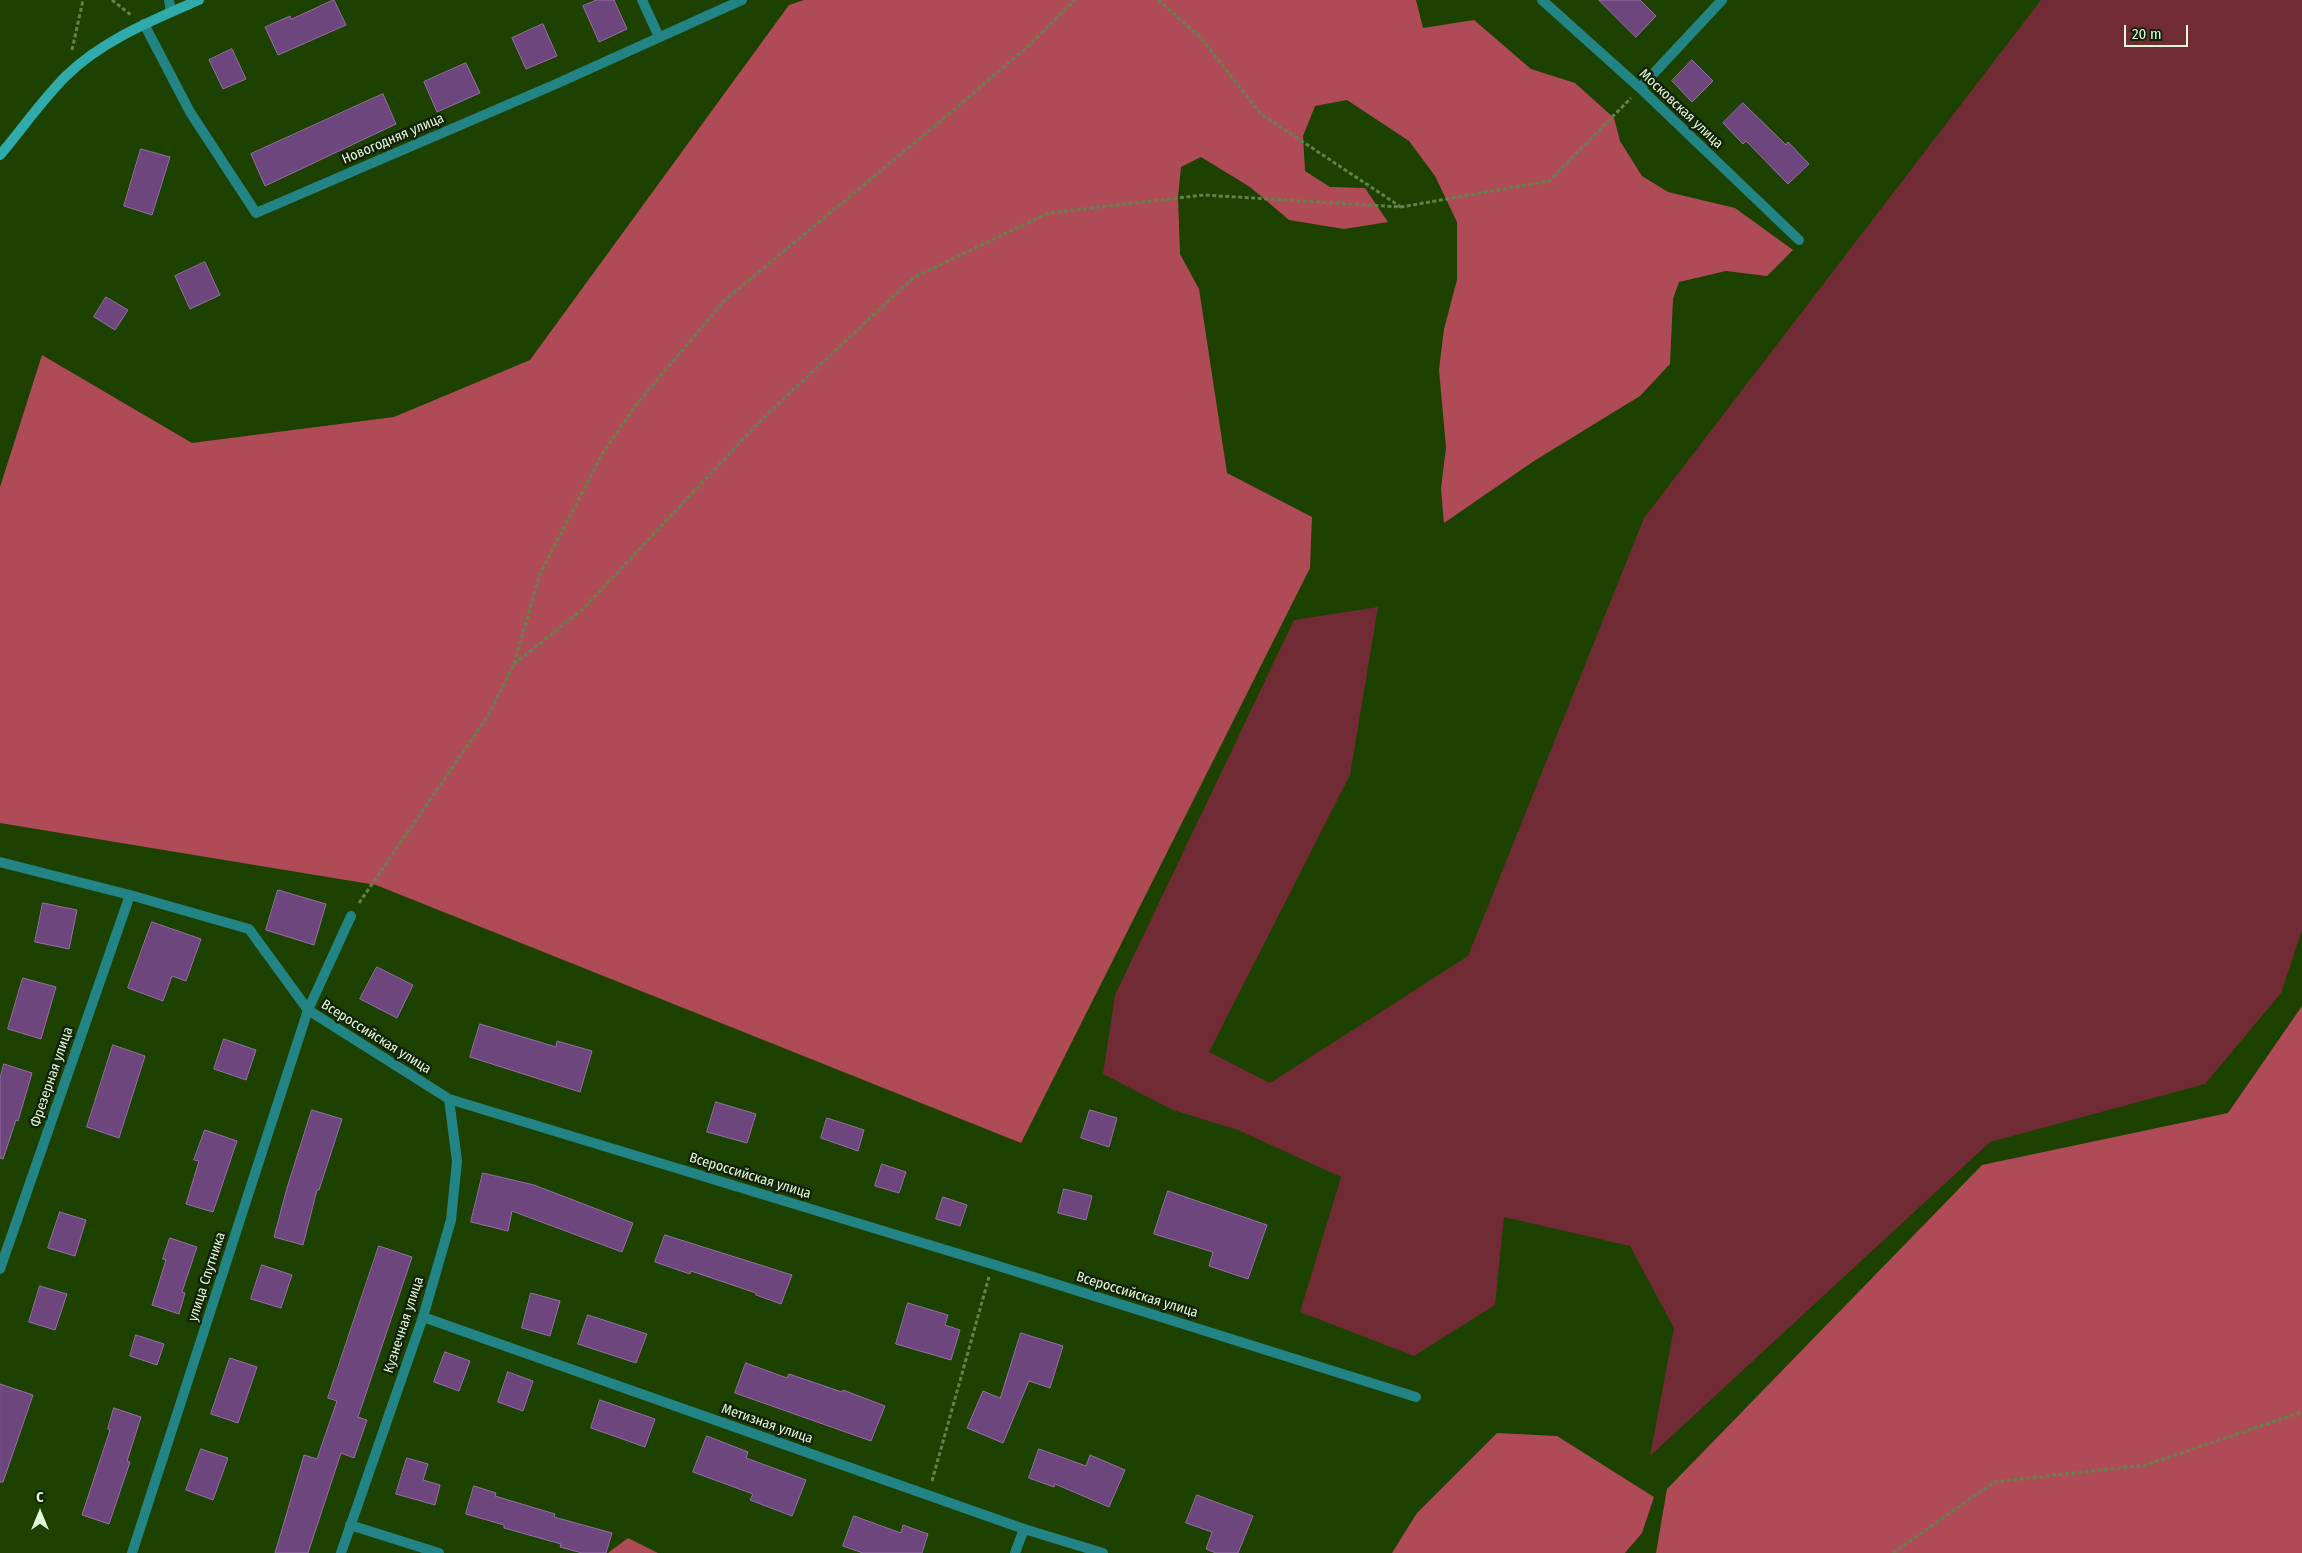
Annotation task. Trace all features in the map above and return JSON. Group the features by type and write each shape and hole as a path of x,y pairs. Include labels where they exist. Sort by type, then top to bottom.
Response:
{"street":[{"path":"169,0 171,12"},
{"path":"0,155 67,75 109,43 144,24 199,0"},
{"path":"642,0 660,37"},
{"name":"Новогодняя улица","path":"144,24 190,112 256,213 742,0"},
{"name":"Московская улица","path":"1542,0 1640,88 1799,240"},
{"path":"1640,88 1722,0"},
{"name":"Всероссийская улица","path":"0,862 130,895 249,929 308,1010 449,1099 992,1264 1416,1397"},
{"name":"Фрезерная улица","path":"0,1268 130,895"},
{"name":"улица Спутника","path":"132,1553 308,1010 351,916"},
{"name":"Кузнечная улица","path":"341,1553 423,1317 452,1220 457,1160 449,1099"},
{"name":"Метизная улица","path":"423,1317 1024,1529 1103,1553"},
{"path":"350,1525 439,1553"},
{"path":"1015,1553 1024,1529"}],"path":[{"path":"67,75 83,0"},
{"path":"112,0 144,24"},
{"path":"351,916 410,826 489,714 514,664 540,574 602,454 641,398 725,300 942,120 1027,47 1076,0"},
{"path":"1158,0 1200,37 1260,114 1401,207"},
{"path":"514,664 582,610 764,417 913,278 1048,213 1204,195 1401,207 1549,181 1640,88"},
{"path":"928,1495 992,1264"},
{"path":"1893,1553 1994,1482 2146,1465 2302,1412"}],"shaded area":[{"path":"804,0 1416,0 1423,28 1474,20 1531,69 1575,83 1614,118 1620,141 1642,176 1668,192 1735,208 1793,250 1767,276 1726,271 1679,282 1673,299 1670,364 1640,396 1534,461 1444,523 1441,489 1446,447 1439,370 1444,329 1457,280 1457,222 1435,176 1409,141 1347,100 1315,106 1303,136 1305,171 1330,187 1365,188 1388,222 1344,229 1289,220 1250,187 1201,157 1181,167 1178,197 1180,254 1199,289 1227,473 1312,517 1310,568 1021,1143 376,885 0,823 0,487 42,355 192,443 394,417 530,360 789,5"},
{"path":"2041,0 2302,0 2302,930 2281,993 2205,1084 1990,1142 1650,1456 1674,1328 1630,1246 1504,1217 1495,1305 1414,1356 1300,1312 1341,1177 1238,1130 1173,1110 1103,1074 1115,995 1294,620 1378,607 1350,775 1209,1052 1270,1083 1468,956 1644,518"},
{"path":"2302,1006 2302,1553 1656,1553 1667,1489 1982,1165 2228,1113"},
{"path":"1497,1433 1557,1436 1654,1497 1642,1533 1625,1553 1392,1553 1417,1513"},
{"path":"628,1538 658,1553 608,1553"}],"building":[{"path":"334,0 346,25 278,55 265,27 290,16 291,19"},
{"path":"597,0 614,0 627,29 599,42 583,6"},
{"path":"1599,0 1640,0 1656,16 1636,37"},
{"path":"543,24 557,56 526,69 512,38"},
{"path":"232,49 246,79 223,89 209,60"},
{"path":"1692,60 1713,81 1692,102 1672,81"},
{"path":"466,63 480,93 437,112 424,82"},
{"path":"383,94 396,124 265,186 251,154"},
{"path":"1743,103 1786,145 1788,142 1809,164 1788,184 1746,141 1743,144 1723,123"},
{"path":"141,149 170,157 152,215 124,206"},
{"path":"205,262 220,295 190,309 175,276"},
{"path":"106,297 128,310 115,330 94,317"},
{"path":"278,890 326,904 314,945 266,930"},
{"path":"43,903 77,910 69,949 35,942"},
{"path":"152,922 201,939 186,981 172,976 163,1001 128,988"},
{"path":"377,967 413,985 397,1018 360,999"},
{"path":"23,978 56,987 41,1039 8,1029"},
{"path":"480,1024 556,1047 557,1041 592,1051 580,1092 470,1057"},
{"path":"224,1039 256,1050 246,1080 214,1069"},
{"path":"113,1045 145,1056 119,1138 87,1127"},
{"path":"4,1064 32,1073 18,1121 16,1120 3,1159 0,1158 0,1079"},
{"path":"716,1102 756,1114 747,1143 707,1132"},
{"path":"312,1110 342,1119 319,1190 317,1190 303,1245 274,1237 287,1188"},
{"path":"1090,1110 1117,1118 1109,1147 1081,1138"},
{"path":"827,1118 864,1130 858,1151 821,1138"},
{"path":"205,1130 237,1141 213,1212 186,1204 199,1161 194,1160"},
{"path":"882,1164 906,1172 899,1193 875,1186"},
{"path":"483,1173 534,1185 633,1223 622,1252 512,1211 508,1231 471,1222"},
{"path":"1064,1189 1092,1196 1086,1220 1058,1213"},
{"path":"1168,1191 1267,1225 1248,1279 1209,1266 1213,1252 1154,1234"},
{"path":"943,1197 967,1205 960,1226 936,1219"},
{"path":"60,1212 86,1220 75,1256 48,1248"},
{"path":"665,1235 792,1275 781,1304 756,1295 756,1293 691,1271 690,1274 655,1262"},
{"path":"170,1238 197,1247 182,1292 185,1293 179,1314 152,1305 166,1260 163,1259"},
{"path":"379,1246 412,1257 358,1417 367,1420 354,1458 341,1453 308,1553 275,1553 304,1455 317,1459 337,1401 328,1398"},
{"path":"262,1265 292,1275 281,1308 251,1299"},
{"path":"40,1286 67,1294 55,1330 29,1322"},
{"path":"531,1293 560,1301 550,1336 522,1328"},
{"path":"908,1303 948,1315 945,1325 960,1330 951,1360 896,1344"},
{"path":"588,1315 647,1334 636,1363 578,1344"},
{"path":"1021,1333 1063,1346 1050,1388 1029,1381 1003,1443 967,1428 983,1391 1000,1398"},
{"path":"136,1335 164,1344 157,1365 130,1356"},
{"path":"445,1352 470,1361 459,1391 434,1382"},
{"path":"230,1358 257,1367 238,1423 211,1414"},
{"path":"746,1363 787,1378 789,1374 842,1392 843,1390 885,1406 871,1441 735,1393"},
{"path":"508,1372 533,1381 523,1411 498,1402"},
{"path":"0,1384 33,1395 3,1482 0,1482"},
{"path":"600,1400 655,1419 645,1447 591,1428"},
{"path":"114,1408 141,1417 127,1461 130,1462 109,1524 82,1515 110,1430 108,1429"},
{"path":"707,1436 748,1452 746,1458 806,1480 792,1516 750,1500 753,1494 693,1472"},
{"path":"201,1449 228,1458 213,1500 186,1490"},
{"path":"1039,1449 1086,1466 1090,1455 1125,1470 1109,1507 1055,1484 1054,1487 1029,1478"},
{"path":"407,1458 428,1464 423,1480 440,1485 435,1505 396,1494"},
{"path":"474,1486 496,1493 495,1496 555,1514 554,1517 612,1533 606,1553 582,1553 560,1547 561,1544 504,1528 504,1525 466,1514"},
{"path":"1197,1495 1253,1516 1238,1553 1216,1553 1206,1549 1212,1532 1186,1523"},
{"path":"854,1516 901,1533 903,1525 928,1534 922,1553 863,1553 843,1546"}]}
